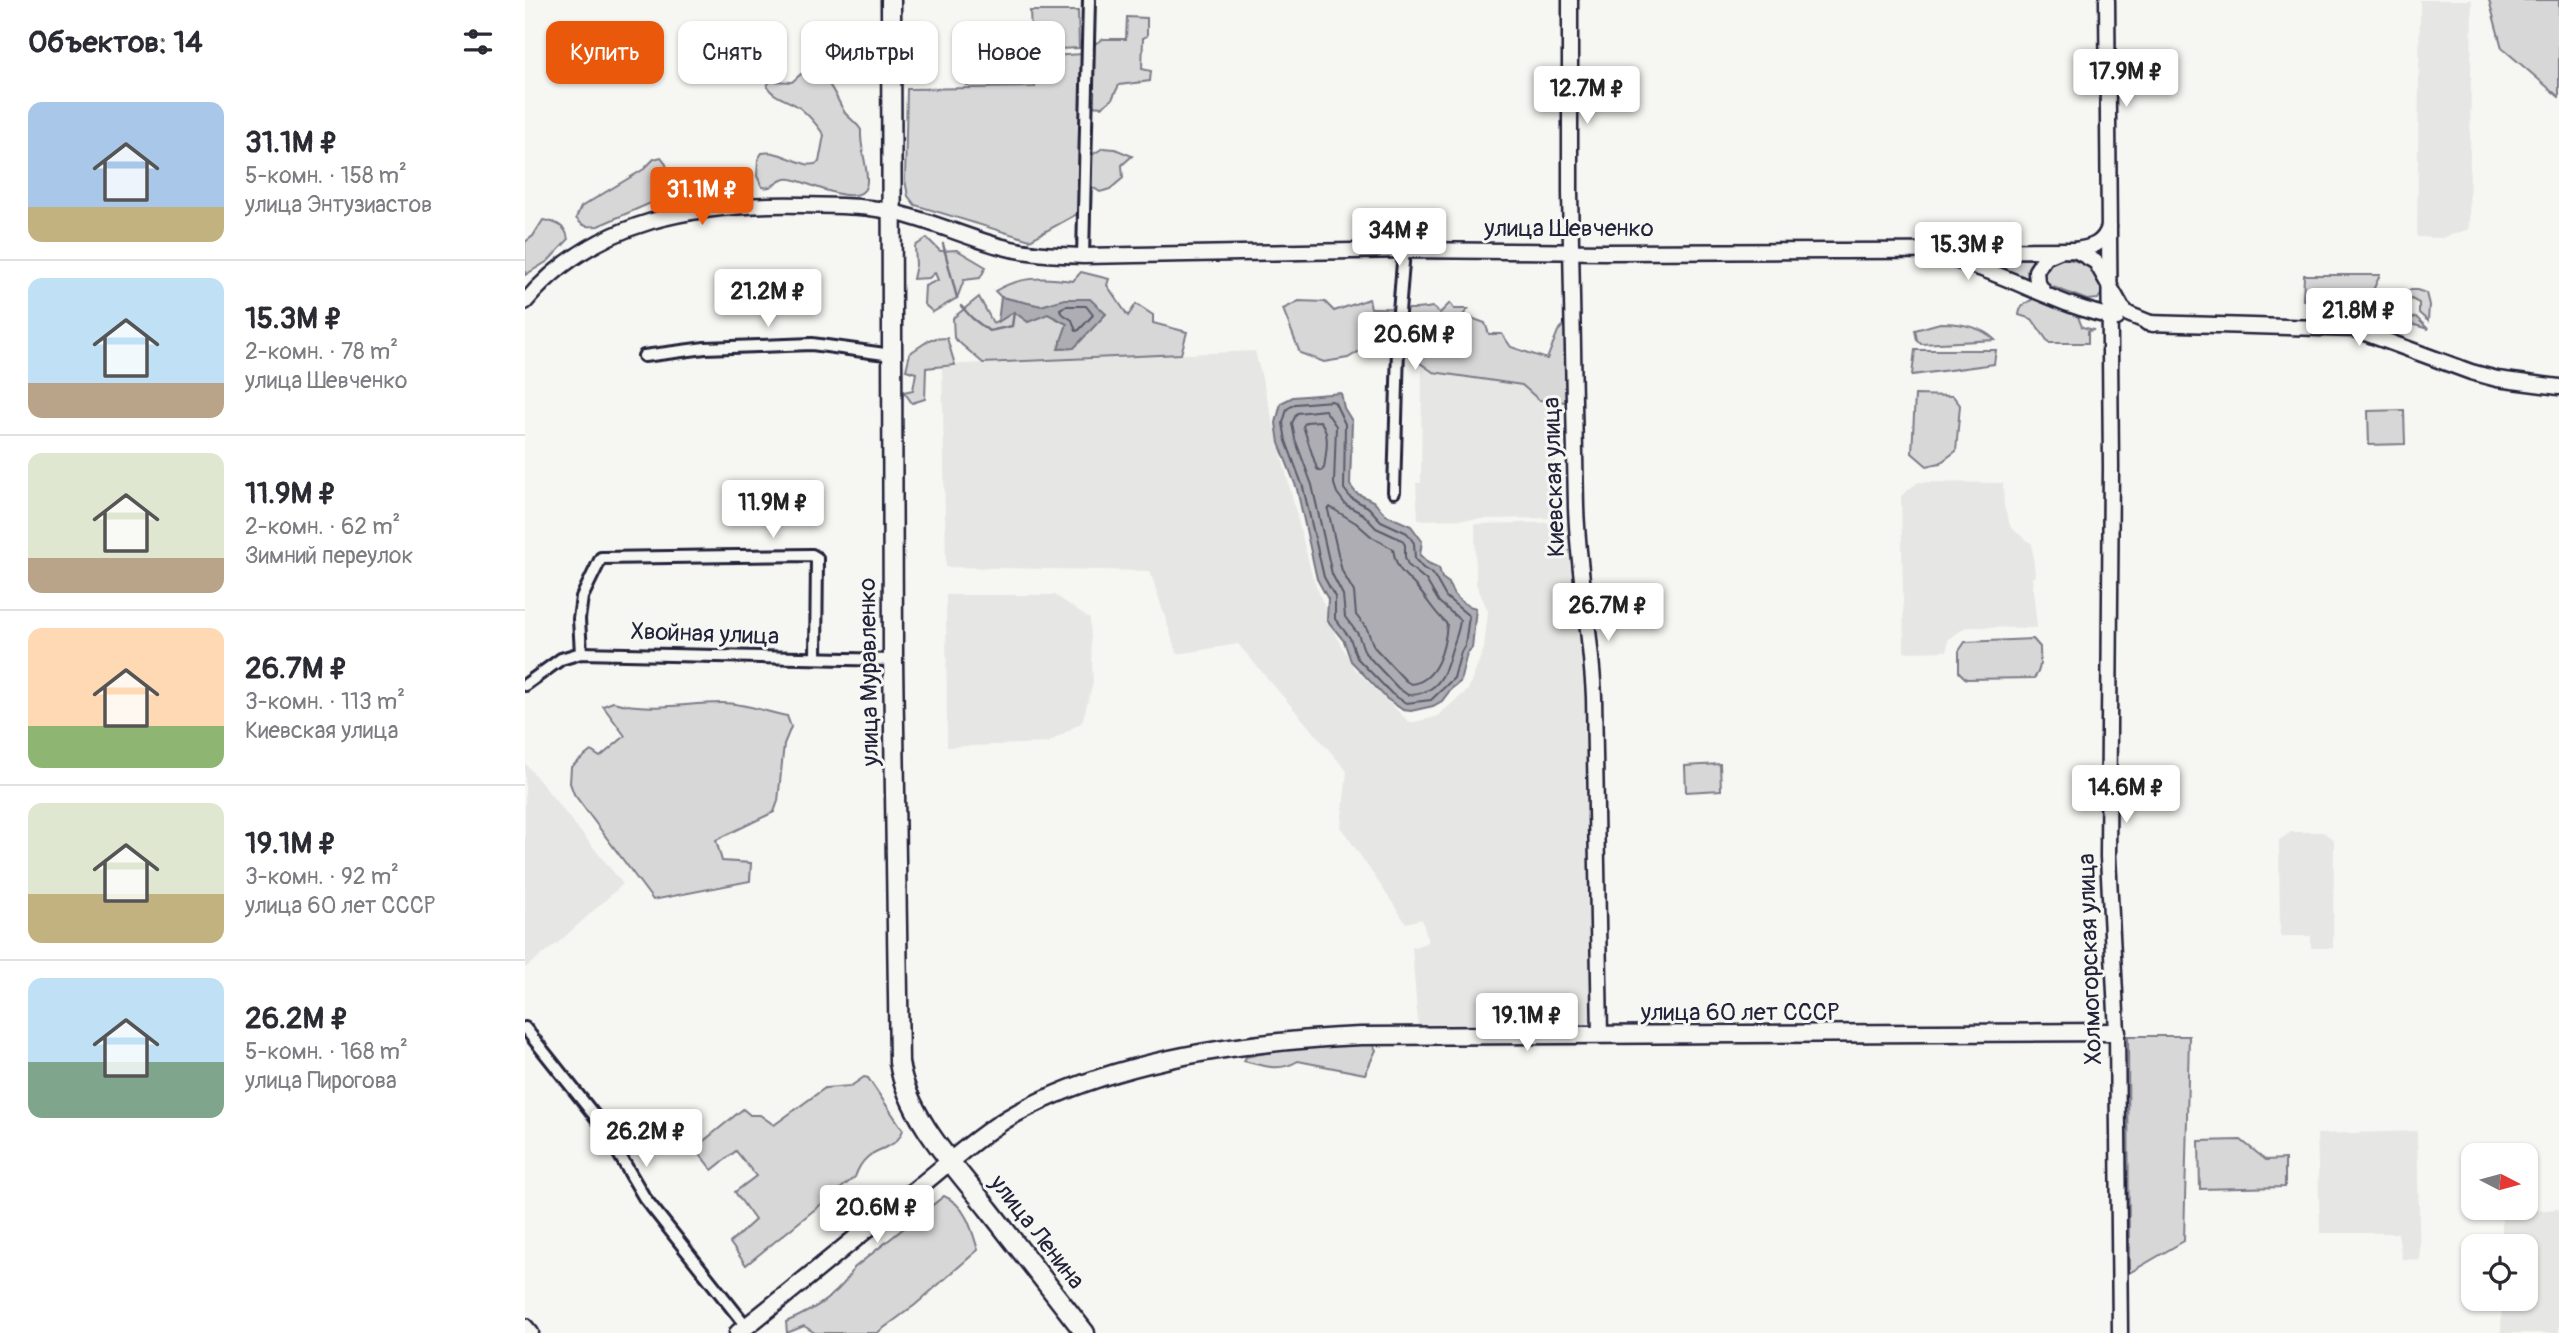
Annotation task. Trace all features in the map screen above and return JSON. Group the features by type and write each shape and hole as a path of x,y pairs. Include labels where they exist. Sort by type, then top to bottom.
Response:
{"main road":[{"name":"улица Муравленко","path":"891,0 893,660 899,1062 910,1102 951,1161"},
{"name":"улица 60 лет СССР","path":"742,1330 995,1127 1039,1102 1114,1074 1208,1052 1278,1042 1361,1036 2117,1032"},
{"name":"улица Ленина","path":"951,1161 1085,1333"}],"street":[{"path":"1083,256 1089,0"},
{"name":"Киевская улица","path":"1570,0 1571,252 1577,545 1591,643 1594,697 1600,1035"},
{"name":"Холмогорская улица","path":"2107,0 2111,290 2108,865 2117,1032 2120,1333"},
{"name":"улица Шевченко","path":"525,302 548,277 578,254 627,229 664,216 702,209 749,206 850,207 892,212 1002,247 1033,253 1083,256 1403,250 1916,251"},
{"path":"1916,251 2090,247 2102,240 2108,231 2110,219"},
{"path":"2045,294 2037,282 2038,266 2051,253 2071,249 2096,262 2128,314 2153,324"},
{"path":"1394,492 1403,250"},
{"path":"1916,251 1969,264 2111,317 2153,324 2354,329 2484,376 2559,387"},
{"path":"2078,306 2100,306 2107,301 2111,290"},
{"path":"644,356 705,348 812,344 892,355"},
{"path":"581,653 579,619 582,597 601,558 812,555 817,558 819,565 815,606 816,658"},
{"name":"Хвойная улица","path":"525,685 561,659 581,653 893,660"},
{"path":"525,1028 602,1125 644,1197 742,1330"},
{"path":"525,1326 531,1333"}],"shaded area":[{"path":"2420,0 2472,0 2469,229 2442,238 2417,237"},
{"path":"2489,0 2559,0 2559,97 2502,48"},
{"path":"1030,11 1078,11 1079,48 1065,49 1065,21 1030,21"},
{"path":"1127,17 1147,18 1142,69 1151,71 1150,81 1119,85 1112,99 1102,107 1092,106 1093,45 1103,39 1126,39"},
{"path":"1083,54 1079,213 1030,240 915,205 908,196 905,180 907,89 1065,84 1065,55"},
{"path":"801,74 801,84 828,84 845,113 861,130 867,177 865,188 859,194 837,193 791,179 782,180 770,187 762,187 757,176 758,159 762,153 778,154 807,164 819,162 824,135 804,111 773,93 767,86 792,82"},
{"path":"966,84 1028,84 966,85"},
{"path":"1103,148 1115,149 1132,156 1122,165 1123,178 1110,189 1100,192 1091,186 1092,155"},
{"path":"661,157 669,175 667,196 598,226 586,226 576,218 581,207"},
{"path":"543,220 560,226 566,231 568,240 548,261 525,275 525,242 533,236"},
{"path":"927,238 940,251 957,250 986,267 980,278 964,280 957,298 933,312 924,304 925,286 938,280 935,273 929,278 913,279 916,265 915,246"},
{"path":"1977,257 2034,259 2026,279"},
{"path":"2058,258 2085,264 2099,275 2102,290 2098,299 2087,300 2048,285 2043,276 2045,268"},
{"path":"1081,272 1109,279 1107,285 1128,316 1136,304 1153,315 1153,323 1187,332 1181,354 983,363 954,338 953,318 979,297 993,323 1014,312 1048,314 1067,324 1059,349 1073,348 1105,314 1065,299 1041,306 1001,297 995,291 1023,280 1073,281"},
{"path":"2304,275 2380,275 2368,301 2357,300 2351,307 2303,300"},
{"path":"2388,290 2417,290 2426,293 2429,305 2428,321 2419,313 2419,303 2404,295 2395,302 2396,312 2408,319 2416,317 2428,329 2379,312 2381,295"},
{"path":"2035,298 2077,314 2082,327 2094,330 2088,331 2088,343 2049,343 2032,319 2019,315 2022,307"},
{"path":"1369,299 1371,308 1432,307 1440,313 1450,303 1454,309 1468,309 1463,315 1485,323 1489,334 1502,334 1511,347 1547,359 1558,331 1566,323 1567,402 1539,400 1522,385 1433,372 1407,354 1399,327 1348,358 1324,362 1300,353 1283,309 1299,301 1325,302 1334,311"},
{"path":"1940,323 1969,326 1983,331 1995,340 1921,344 1917,340 1915,330"},
{"path":"947,338 955,365 926,368 925,399 912,403 904,392 913,390 916,373 906,370 910,353 931,339"},
{"path":"1915,350 1996,350 1994,364 1912,375"},
{"path":"1255,351 1312,575 1337,638 1355,669 1410,723 1436,717 1468,690 1484,648 1488,611 1476,584 1475,524 1572,522 1587,686 1593,1018 1586,1025 1418,1026 1412,948 1428,942 1422,919 1406,923 1341,827 1347,771 1238,644 1177,654 1150,571 946,567 942,365"},
{"path":"1422,364 1555,364 1557,518 1418,520 1416,483 1421,483"},
{"path":"1915,395 1953,396 1960,405 1956,451 1940,463 1927,466 1912,453"},
{"path":"2404,410 2405,444 2369,445 2368,411"},
{"path":"1918,482 2003,483 2004,507 2011,528 2032,544 2037,628 1966,627 1948,640 1947,651 1904,652 1901,496"},
{"path":"946,595 1055,595 1090,619 1093,683 1082,722 1048,743 947,747"},
{"path":"2033,639 2040,647 2039,668 2034,678 1966,679 1959,672 1959,651 1965,642"},
{"path":"613,702 654,707 731,703 787,716 791,727 784,744 778,801 774,812 716,840 722,861 751,863 750,881 653,900 574,794 570,783 571,767 591,751 600,757 625,736 603,706"},
{"path":"525,763 623,884 559,942 525,968"},
{"path":"1720,764 1721,790 1686,792 1685,766"},
{"path":"2291,832 2323,832 2334,840 2333,948 2311,948 2311,936 2280,936 2279,840"},
{"path":"2128,1036 2189,1036 2184,1241 2129,1273"},
{"path":"1372,1044 1376,1050 1365,1074 1298,1061 1278,1067 1244,1061 1246,1057 1290,1048"},
{"path":"864,1077 868,1078 903,1130 899,1138 866,1158 855,1177 746,1265 730,1243 755,1220 735,1192 756,1176 736,1151 712,1170 695,1148 743,1109 750,1115 760,1115 774,1125 825,1088 851,1086"},
{"path":"2417,1131 2420,1260 2402,1259 2398,1233 2320,1233 2317,1134"},
{"path":"2241,1140 2266,1160 2285,1159 2285,1187 2200,1189 2199,1141"},
{"path":"944,1196 958,1205 963,1212 978,1250 915,1305 877,1333 815,1333 804,1326 787,1333 786,1322 806,1313 834,1294 854,1268"},
{"path":"2559,1209 2559,1333 2501,1333 2502,1311 2538,1311 2538,1234 2502,1234 2502,1220 2538,1220 2538,1210"}],"water":[{"path":"1001,297 1041,306 1065,299 1090,299 1106,314 1074,348 1058,349 1067,324 1048,314 1028,322 1014,312 998,322"},
{"path":"1341,393 1344,408 1352,421 1350,485 1356,493 1373,501 1386,515 1411,526 1422,541 1420,555 1439,568 1442,578 1449,583 1459,599 1476,608 1472,648 1467,653 1460,682 1442,701 1433,706 1403,710 1387,699 1351,661 1344,641 1327,620 1328,599 1317,579 1297,489 1279,443 1276,423 1281,403 1293,397"}],"waterway":[{"path":"943,244 957,298"},
{"path":"961,306 989,331 1012,326 1014,312"}]}
